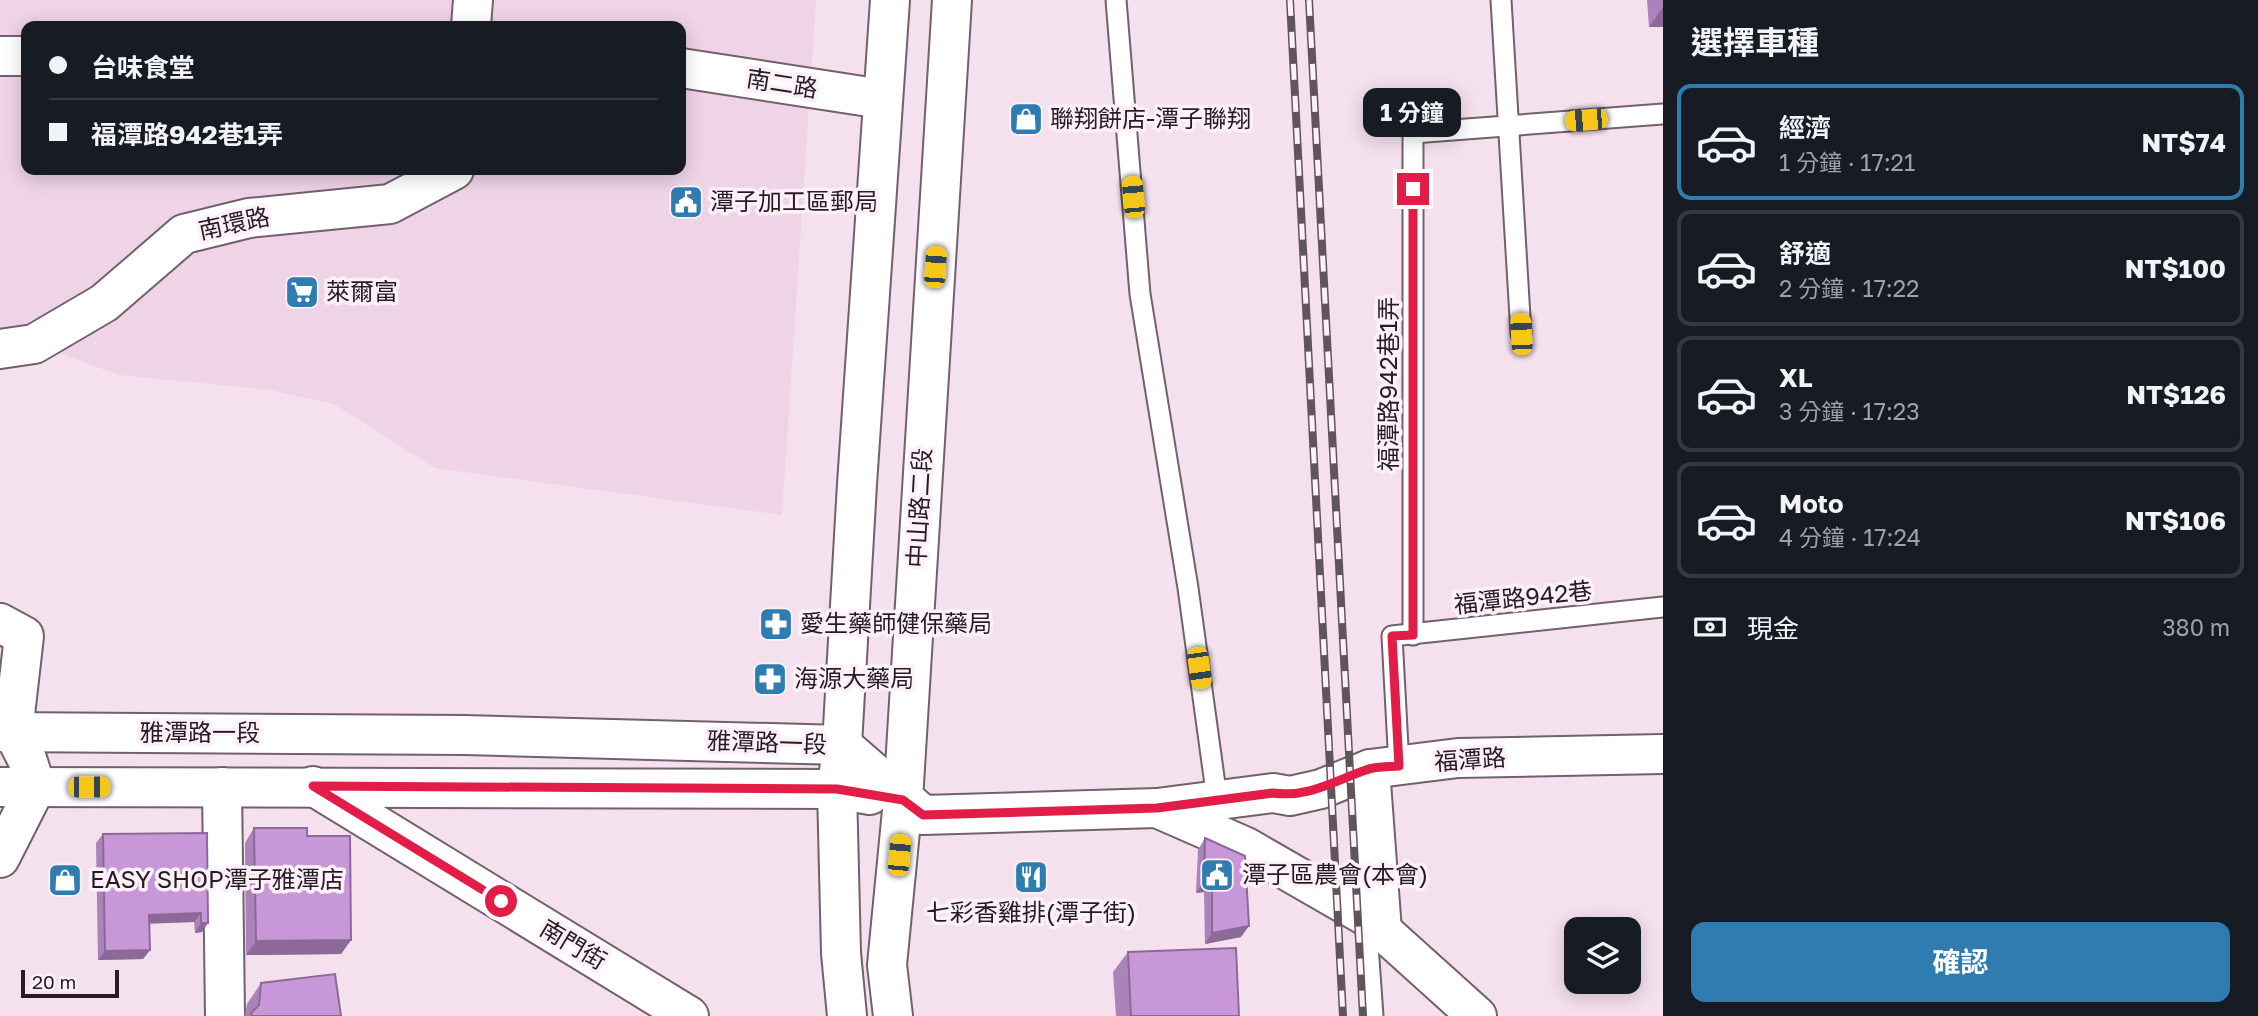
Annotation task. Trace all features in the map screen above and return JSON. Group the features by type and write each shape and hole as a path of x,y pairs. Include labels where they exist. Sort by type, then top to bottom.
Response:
{"street":[{"path":"471,21 473,0"},
{"path":"847,1016 841,953 837,789 890,0"},
{"name":"中山路二段","path":"893,1016 887,965 903,800 952,0"},
{"path":"0,55 21,56"},
{"name":"南二路","path":"686,69 883,99"},
{"name":"南環路","path":"0,349 34,344 104,303 184,234 249,218 390,204 445,175"},
{"path":"0,623 24,636 6,732 27,759 0,858"},
{"name":"雅潭路一段","path":"6,732 465,735 842,745 903,800"},
{"name":"福潭路","path":"903,800 923,815 1157,808 1273,793 1290,796 1321,789 1384,767 1458,758 1663,754"},
{"path":"1374,923 1384,767"},
{"path":"222,786 225,1016"},
{"name":"南門街","path":"313,786 689,1016"},
{"name":"雅潭路一段","path":"18,787 837,789 903,800"},
{"path":"1157,808 1245,847 1374,923 1476,1016"}],"lane":[{"path":"1116,0 1140,294 1188,588 1217,800"},
{"path":"1500,0 1521,334"},
{"path":"1509,126 1663,114"},
{"name":"福潭路942巷1弄","path":"1413,635 1413,133 1509,126"},
{"name":"福潭路942巷","path":"1413,635 1663,607"},
{"path":"1384,767 1392,636 1413,635"},
{"path":"1373,1016 1374,923"}],"shaded area":[{"path":"0,0 816,0 782,515 435,468 334,404 270,390 119,375 20,339 0,341"}],"building":[{"path":"254,828 307,828 307,836 350,836 351,940 256,941"},
{"path":"207,833 208,923 201,923 201,913 149,915 150,950 105,951 103,834"},
{"name":"潭子區農會(本會)","path":"1205,838 1245,856 1249,926 1212,933 1212,881 1204,882"},
{"path":"1236,948 1239,1016 1131,1016 1128,952"},
{"path":"335,974 341,1016 252,1016 251,1013 259,1005 261,983"}],"railway":[{"path":"1290,0 1343,1016"},
{"path":"1309,0 1363,1016"}],"place":[{"name":"聯翔餅店-潭子聯翔","path":"1026,119"},
{"name":"潭子加工區郵局","path":"686,202"},
{"name":"萊爾富","path":"302,292"},
{"name":"愛生藥師健保藥局","path":"776,624"},
{"name":"海源大藥局","path":"770,679"},
{"name":"潭子區農會(本會)","path":"1217,875"},
{"name":"七彩香雞排(潭子街)","path":"1031,877"},
{"name":"EASY SHOP潭子雅潭店","path":"65,880"}],"route":[{"path":"501,901 313,786 837,789 903,800 923,815 1157,808 1273,793 1290,796 1321,789 1370,769 1399,766 1392,636 1413,635 1413,189"}]}
